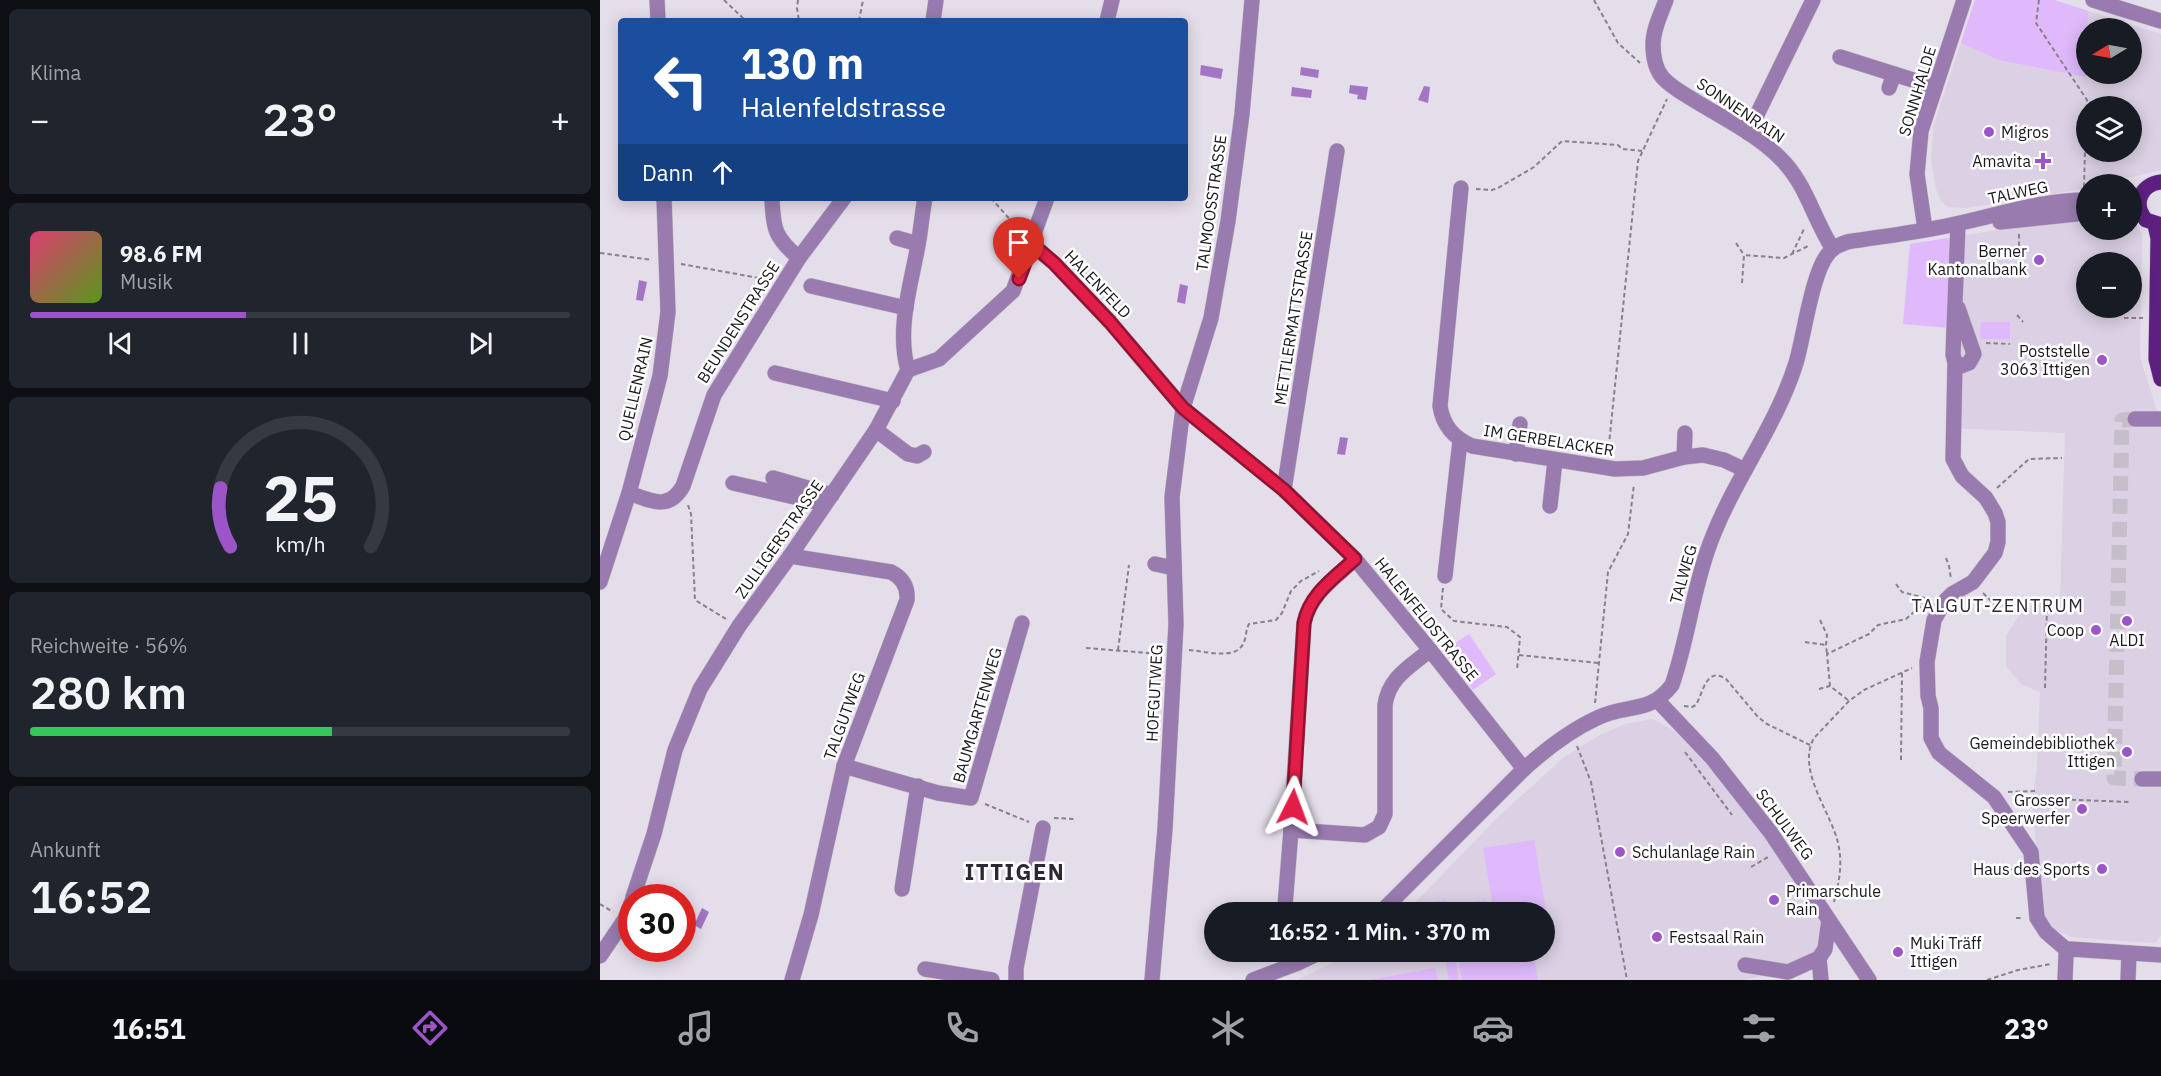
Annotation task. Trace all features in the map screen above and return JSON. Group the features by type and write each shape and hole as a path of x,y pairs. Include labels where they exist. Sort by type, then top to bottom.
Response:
{"main road":[{"path":"2142,190 2150,184 2161,182"},
{"path":"2142,217 2158,225 2156,359 2161,379"}],"street":[{"path":"657,0 658,18"},
{"path":"933,18 936,0"},
{"path":"1108,18 1112,0"},
{"name":"TALMOOSSTRASSE","path":"1183,408 1211,318 1228,221 1242,114 1252,0"},
{"path":"1660,75 1655,62 1653,35 1666,0"},
{"path":"1748,133 1813,0"},
{"name":"SONNHALDE","path":"1925,229 1917,163 1921,130 1964,0"},
{"path":"2103,2 2161,21"},
{"path":"1840,57 1891,81 1935,87"},
{"name":"SONNENRAIN","path":"1660,75 1673,87 1748,133 1779,157 1800,182 1833,249"},
{"name":"METTLERMATTSTRASSE","path":"1284,490 1337,151"},
{"name":"IM GERBELACKER","path":"1461,188 1440,406 1445,423 1460,441 1472,446 1606,469 1636,469 1684,457 1703,455 1713,456 1745,470"},
{"name":"TALWEG","path":"1658,700 1672,685 1708,550 1730,498 1770,425 1796,363 1823,261 1833,249 1847,242 1958,224 2076,198"},
{"name":"QUELLENRAIN","path":"600,582 629,493 662,364 668,312 664,201"},
{"path":"772,201 775,232 779,240 800,258"},
{"name":"BEUNDENSTRASSE","path":"629,493 661,502 673,499 679,493 714,395 800,258 842,201"},
{"path":"925,201 906,309 904,357 908,370 939,359 1007,298 1017,285 1046,201"},
{"name":"TALWEG","path":"1958,224 1981,225 2076,214"},
{"path":"1958,224 1953,355 1955,362 1953,459 1962,477 1986,498 1995,513 1998,522 1998,542 1995,553 1973,582 1941,598 1932,628 1927,662 1932,743 1945,758 1994,796 2031,852 2037,918 2067,956"},
{"path":"897,238 918,244"},
{"name":"HALENFELD","path":"1032,244 1054,263 1110,322 1183,408"},
{"path":"811,286 906,309"},
{"path":"1955,362 1961,366 1971,361 1974,354 1956,303"},
{"name":"ZULLIGERSTRASSE","path":"637,884 654,834 679,740 700,689 739,626 876,430 908,370"},
{"path":"775,373 893,401"},
{"name":"HALENFELDSTRASSE","path":"1183,408 1284,490 1355,559 1524,769"},
{"name":"HOFGUTWEG","path":"1152,980 1165,830 1174,652 1172,497 1183,408"},
{"path":"2135,419 2161,419"},
{"path":"1516,454 1520,424"},
{"path":"876,430 908,454 916,456 924,452"},
{"path":"1684,457 1685,433"},
{"path":"1444,576 1460,441"},
{"path":"1550,506 1555,461"},
{"path":"773,478 828,499"},
{"path":"733,483 828,499"},
{"name":"TALGUTWEG","path":"790,556 891,572 903,580 907,600 843,766 811,915 792,980"},
{"path":"1286,902 1305,616 1312,600 1355,559"},
{"path":"1155,564 1174,568"},
{"name":"BAUMGARTENWEG","path":"843,766 938,793 971,798 1022,623"},
{"path":"1291,830 1365,835 1379,827 1385,814 1387,691 1392,682 1430,650"},
{"path":"1391,902 1547,748 1570,732 1600,716 1658,700"},
{"name":"SCHULWEG","path":"1658,700 1712,758 1771,833 1869,980"},
{"path":"2142,779 2161,779"},
{"path":"902,889 918,786"},
{"path":"1016,980 1016,968 1043,828"},
{"path":"1745,965 1788,972 1819,958 1825,949 1829,920"},
{"name":"ZULLIGERSTRASSE","path":"600,956 618,929"},
{"path":"2065,980 2067,956 2075,948 2161,955"},
{"path":"2128,980 2130,953"},
{"path":"1819,958 1821,980"},
{"path":"1253,980 1300,962"},
{"path":"925,969 992,980"}],"path":[{"path":"724,0 743,18"},
{"path":"798,0 799,18"},
{"path":"860,18 863,0"},
{"path":"1594,0 1622,48 1637,62 1660,75"},
{"path":"2039,0 2036,23 2084,96"},
{"path":"1606,469 1637,172 1642,150 1673,87"},
{"path":"1461,188 1492,190 1497,188 1534,167 1562,141 1642,150"},
{"path":"994,201 1032,244"},
{"path":"1792,254 1804,228 1819,223"},
{"path":"2018,227 2019,251"},
{"path":"1736,243 1744,255 1742,283"},
{"path":"1744,255 1784,258 1808,246"},
{"path":"600,253 785,282"},
{"path":"2018,315 2023,322"},
{"path":"1971,342 2010,344"},
{"path":"1986,498 2029,459 2062,458"},
{"path":"1594,705 1608,572 1628,534 1636,469"},
{"path":"691,514 695,600 739,626"},
{"path":"1827,654 1869,634 1878,625 1906,618 1941,598 1950,566 1946,558"},
{"path":"1118,650 1129,565"},
{"path":"1086,648 1174,652 1230,653 1237,651 1243,645 1249,624 1276,620 1282,613 1291,591 1301,581 1321,570"},
{"path":"1444,576 1441,609 1454,621 1507,627 1520,637 1517,670"},
{"path":"1973,582 1995,605"},
{"path":"1896,584 1902,592 1941,598"},
{"path":"2045,687 2047,607"},
{"path":"1820,620 1827,636 1830,686 1849,701"},
{"path":"1805,642 1826,645"},
{"path":"1519,655 1599,663"},
{"path":"1829,920 1840,880 1840,856 1834,830 1812,780 1810,745 1849,701 1864,690 1927,662"},
{"path":"1901,760 1902,672"},
{"path":"1658,700 1687,707 1694,706 1706,681 1712,676 1719,675 1726,679 1758,717 1767,724 1810,745"},
{"path":"1818,688 1830,686"},
{"path":"1570,732 1591,782 1627,980"},
{"path":"1683,750 1732,815"},
{"path":"1994,796 2012,791 2035,791"},
{"path":"971,798 1043,828 1055,818 1076,819"},
{"path":"2049,799 2131,802"},
{"path":"1751,867 1763,860"},
{"path":"1987,980 2067,956"}],"shaded area":[{"path":"1975,0 2054,0 2111,18 2076,18 2076,84 2142,84 2142,28 2161,34 2161,170 2142,175 2076,174 2076,190 1967,208 1948,207 1941,201 1936,189 1931,159 1933,127"},
{"path":"1975,0 2054,0 2088,11 2088,18 2076,18 2076,75 1999,60 1961,43"},
{"path":"1201,65 1223,69 1221,79 1200,75"},
{"path":"1301,67 1319,70 1318,78 1300,75"},
{"path":"1350,85 1368,87 1366,100 1357,99 1358,95 1349,93"},
{"path":"1424,86 1430,87 1428,103 1418,100"},
{"path":"1292,87 1312,90 1311,98 1291,96"},
{"path":"2076,217 2076,240 2142,240 2142,252 2076,252 2076,318 2141,318 2140,357 2161,424 2161,935 2156,942 2071,937 2049,927 2042,914 2032,803 2037,767 2040,692 2021,684 2006,666 2006,636 2020,614 2035,604 2060,600 2065,433 1949,428 1954,237"},
{"path":"1951,239 1950,328 1903,324 1910,244"},
{"path":"639,280 647,282 643,301 636,300"},
{"path":"1180,284 1188,286 1185,304 1177,302"},
{"path":"1981,322 2010,322 2010,339 1980,339"},
{"path":"1340,437 1348,438 1345,455 1337,454"},
{"path":"1469,634 1496,674 1473,690 1445,650"},
{"name":"Schulanlage Rain","path":"1653,719 1675,731 1711,770 1787,867 1823,921 1823,932 1816,955 1791,969 1744,980 1297,980 1334,962 1555,962 1555,902 1416,902 1498,817 1563,758 1598,736 1625,724"},
{"path":"1534,840 1545,902 1492,902 1483,848"},
{"path":"702,908 709,912 701,929 696,926"},
{"path":"1446,962 1456,962 1459,980 1449,980"},
{"path":"1459,962 1535,962 1538,980 1462,980"},
{"path":"1435,968 1438,980 1370,980"}],"tunnel":[{"path":"2135,419 2122,420 2114,778 2142,779"}],"place":[{"name":"Migros","path":"1989,132"},
{"name":"Amavita","path":"2043,161"},
{"name":"Berner Kantonalbank","path":"2039,260"},
{"name":"Poststelle 3063 Ittigen","path":"2102,360"},
{"name":"ALDI","path":"2127,621"},
{"name":"Coop","path":"2096,630"},
{"name":"Gemeindebibliothek Ittigen","path":"2127,752"},
{"name":"Grosser Speerwerfer","path":"2082,809"},
{"name":"Schulanlage Rain","path":"1620,852"},
{"name":"Haus des Sports","path":"2102,869"},
{"name":"Primarschule Rain","path":"1774,900"},
{"name":"Festsaal Rain","path":"1657,937"},
{"name":"Muki Träff Ittigen","path":"1898,952"}],"district":[{"name":"TALGUT-ZENTRUM","path":"1998,606"},
{"name":"ITTIGEN","path":"1015,872"}],"route":[{"path":"1019,279 1032,244 1054,263 1110,322 1183,408 1284,490 1355,559 1312,600 1307,609 1304,623 1293,807"}]}
